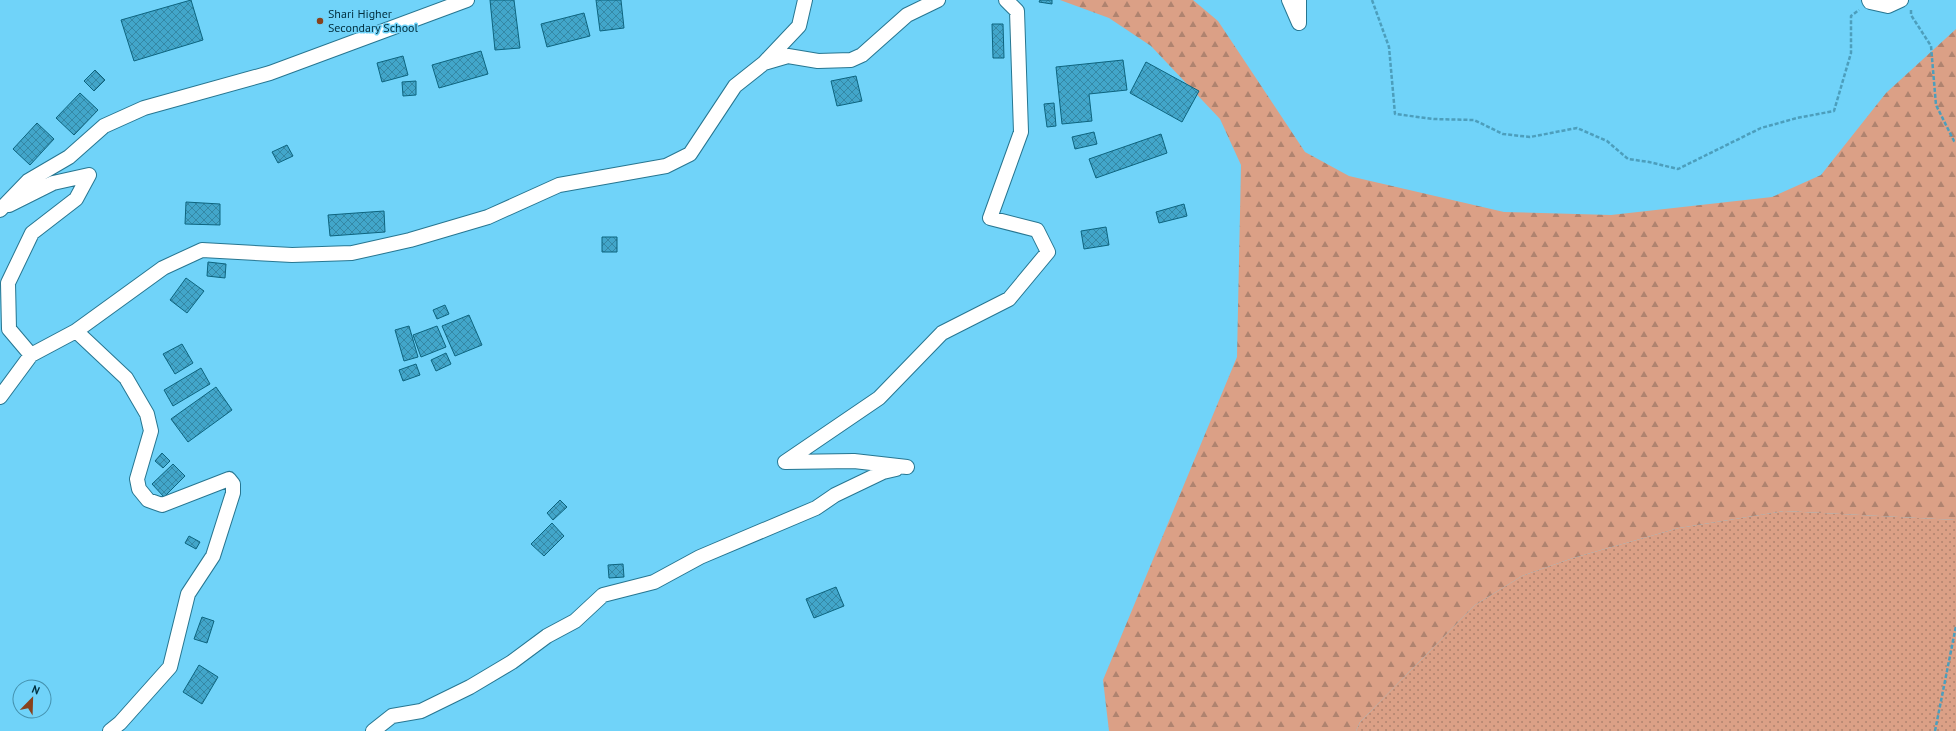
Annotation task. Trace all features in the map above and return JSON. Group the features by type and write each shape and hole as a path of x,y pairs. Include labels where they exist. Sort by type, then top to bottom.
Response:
{"street":[{"path":"32,355 9,329 8,283 32,233 76,199 89,175 53,184 0,210 28,182 69,157 104,126 144,108 270,73 467,0"},
{"path":"0,398 32,355 76,331 163,268 202,250 292,255 352,253 410,240 488,217 559,185 666,166 690,154 735,86 764,63 799,26 805,0"},
{"path":"764,63 788,56 818,61 851,60 862,55 907,15 938,0"},
{"path":"373,731 392,716 421,711 470,687 512,662 547,636 575,621 603,595 654,582 700,557 816,508 835,495 883,472 907,467 854,461 785,462 879,398 942,333 1009,299 1048,252 1037,230 990,218 1021,132 1017,11 1006,0"},
{"path":"1289,0 1299,23 1299,0"},
{"path":"1870,1 1888,6 1906,4"},
{"path":"76,331 126,378 147,414 151,431 137,479 139,489 148,500 162,505 229,479 233,484 233,493 213,556 188,594 170,666 120,723 110,731"}],"path":[{"path":"1372,0 1389,47 1395,114 1434,119 1474,120 1503,134 1530,137 1577,128 1607,141 1628,159 1678,168 1761,128 1797,118 1834,111 1851,53 1851,16 1870,1"},
{"path":"1906,4 1911,15 1931,46 1936,105 1954,141 1956,142"},
{"path":"1935,731 1956,626"}],"green space":[{"path":"1060,0 1193,0 1218,21 1305,152 1349,176 1504,212 1611,215 1772,197 1821,175 1886,93 1956,29 1956,520 1784,511 1679,528 1573,558 1522,576 1475,605 1360,722 1356,731 1109,731 1103,680 1237,357 1241,165 1220,119 1151,46 1109,18"},
{"path":"1784,511 1956,520 1956,731 1356,731 1360,722 1475,605 1522,576 1573,558 1679,528"}],"building":[{"path":"191,0 203,40 134,61 121,20"},
{"path":"490,0 514,0 520,48 495,50"},
{"path":"596,0 621,0 624,28 600,31"},
{"path":"1040,0 1052,0 1052,4 1039,2"},
{"path":"584,13 590,36 547,47 541,24"},
{"path":"992,24 1003,24 1004,58 993,58"},
{"path":"481,51 488,74 439,88 432,65"},
{"path":"403,56 408,75 382,82 377,63"},
{"path":"1123,60 1127,90 1089,94 1092,121 1062,124 1056,67"},
{"path":"1146,62 1199,91 1182,122 1130,93"},
{"path":"95,70 105,80 94,91 84,81"},
{"path":"856,76 862,101 837,106 831,81"},
{"path":"416,81 416,95 403,96 402,82"},
{"path":"80,93 98,110 74,135 56,118"},
{"path":"1054,103 1056,126 1047,127 1044,104"},
{"path":"37,123 54,139 30,165 13,149"},
{"path":"1094,132 1097,144 1075,149 1072,137"},
{"path":"1161,134 1167,153 1096,178 1089,159"},
{"path":"287,145 293,156 278,163 272,152"},
{"path":"186,202 220,204 220,225 185,224"},
{"path":"1184,204 1187,216 1159,223 1156,212"},
{"path":"384,211 385,232 330,236 328,215"},
{"path":"1106,227 1109,245 1084,249 1081,231"},
{"path":"602,237 617,237 617,252 602,252"},
{"path":"208,262 226,264 225,278 207,276"},
{"path":"186,278 204,291 187,313 170,300"},
{"path":"445,305 449,314 437,319 433,310"},
{"path":"469,315 482,345 455,356 442,326"},
{"path":"409,326 418,357 404,361 395,330"},
{"path":"437,326 446,347 421,357 413,335"},
{"path":"182,344 193,363 175,374 163,354"},
{"path":"446,353 451,364 436,371 431,360"},
{"path":"416,364 420,375 403,381 399,370"},
{"path":"201,368 210,384 173,406 164,390"},
{"path":"216,387 232,410 188,442 171,419"},
{"path":"162,453 170,461 163,468 155,461"},
{"path":"173,464 185,476 164,497 152,484"},
{"path":"560,500 567,507 553,520 547,513"},
{"path":"552,523 564,536 544,556 531,544"},
{"path":"189,536 200,542 196,549 185,543"},
{"path":"623,564 624,577 609,578 608,565"},
{"path":"836,587 844,606 814,618 806,599"},
{"path":"202,617 214,621 207,643 194,639"},
{"path":"199,665 218,677 202,704 183,692"}],"place":[{"name":"Shari Higher Secondary School","path":"320,21"}]}
